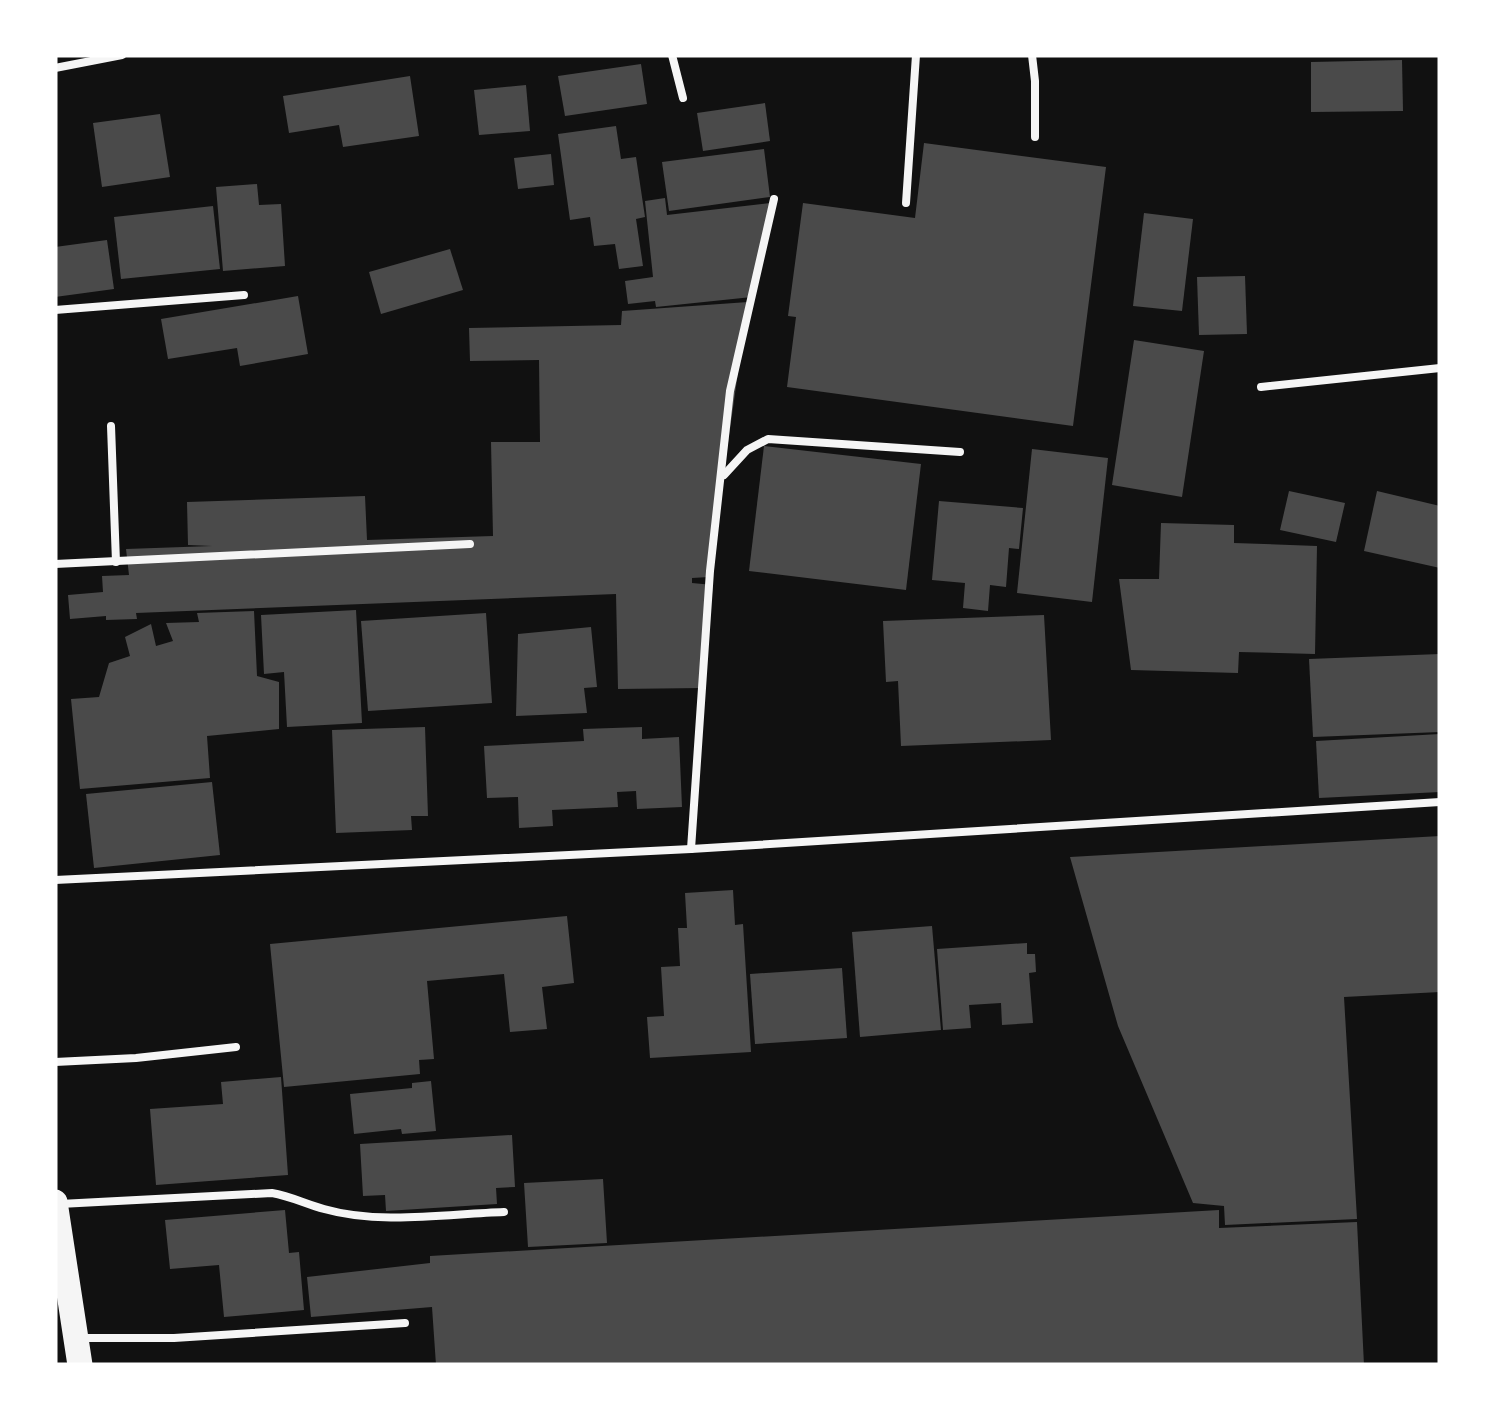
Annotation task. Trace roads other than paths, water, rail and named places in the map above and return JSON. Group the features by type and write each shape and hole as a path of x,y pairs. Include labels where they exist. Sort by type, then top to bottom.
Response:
{"highway":[{"path":"55,1203 80,1365"}],"lane":[{"path":"55,68 122,55"},
{"path":"672,55 683,98"},
{"path":"906,203 916,55"},
{"path":"1032,55 1035,137"},
{"path":"691,849 710,570 730,391 774,199"},
{"path":"55,310 244,295"},
{"path":"1261,387 1440,368"},
{"path":"112,426 116,562"},
{"path":"722,478 747,450 768,439 960,452"},
{"path":"55,564 470,544"},
{"path":"55,880 691,849 1440,802"},
{"path":"55,1062 236,1047"},
{"path":"55,1203 272,1192 323,1209 376,1216 504,1212"},
{"path":"77,1338 174,1338 405,1324"}]}
